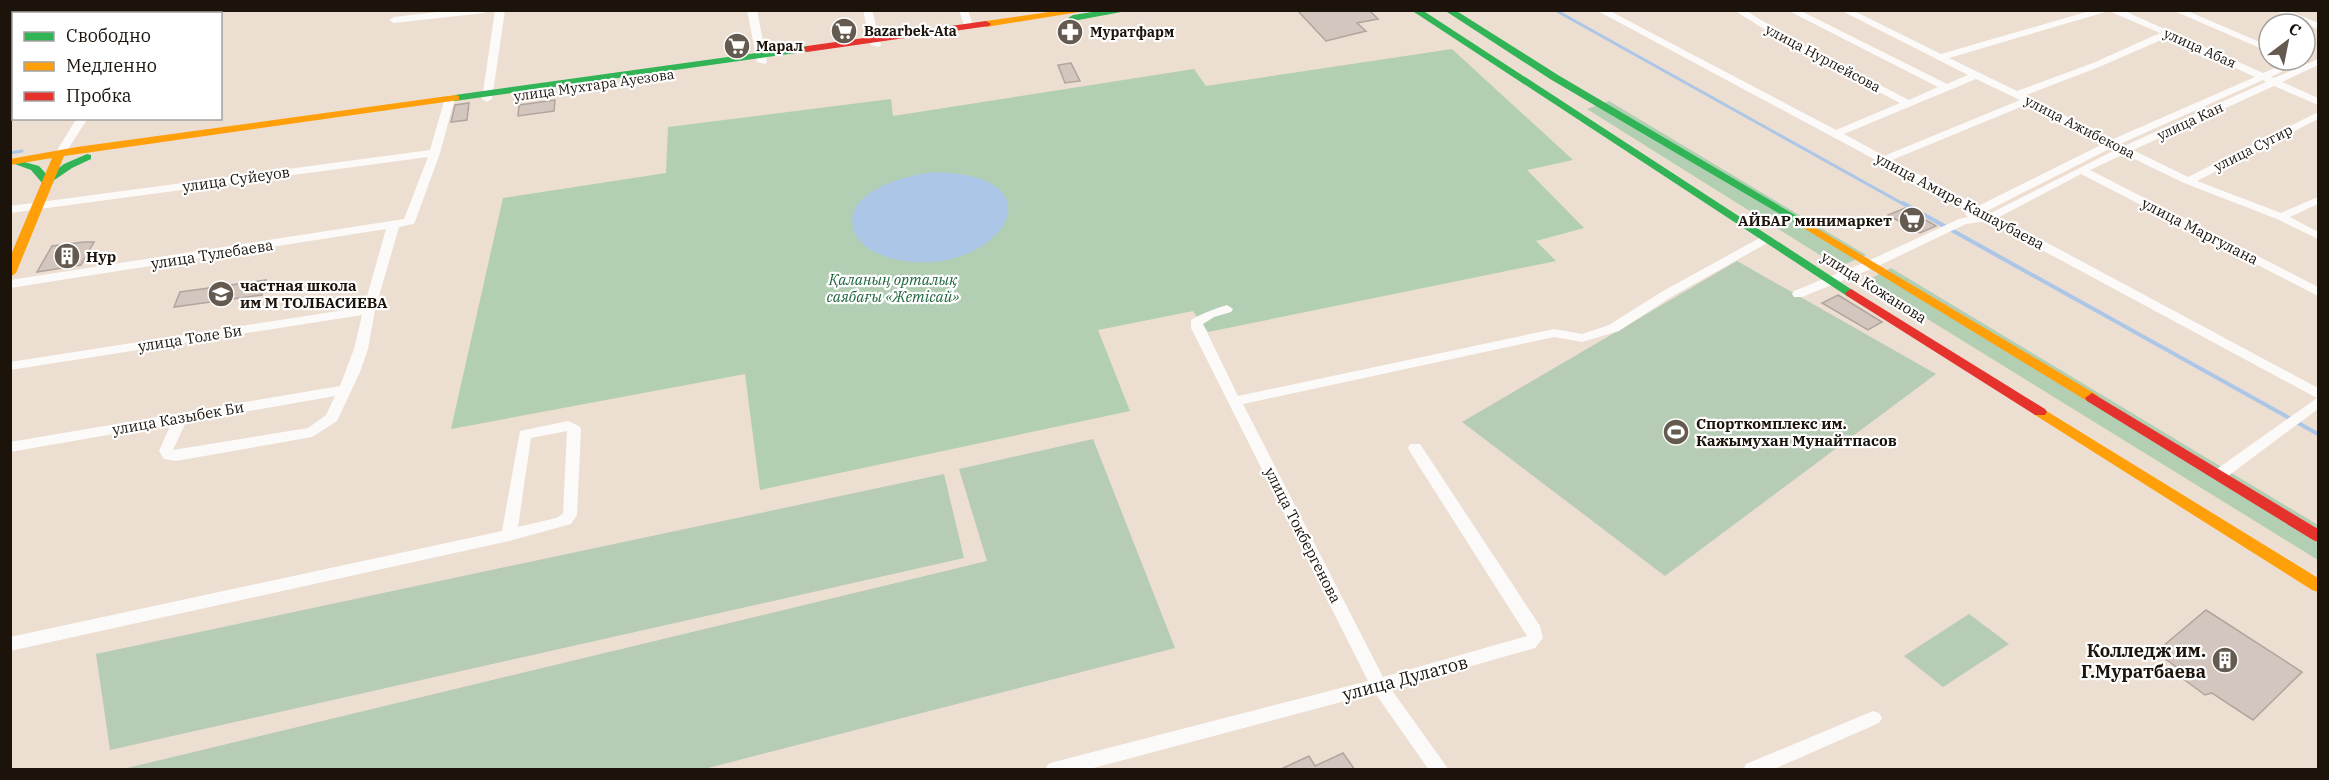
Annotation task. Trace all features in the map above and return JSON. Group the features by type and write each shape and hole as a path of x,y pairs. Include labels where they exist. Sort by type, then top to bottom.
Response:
{"street":[{"path":"394,20 484,10"},
{"path":"488,96 500,10"},
{"path":"752,10 761,59"},
{"path":"867,10 875,42"},
{"path":"963,10 968,26"},
{"name":"улица Мухтара Ауезова","path":"875,42 968,26 1087,10"},
{"name":"улица Мухтара Ауезова","path":"10,162 77,150 1128,10"},
{"name":"улица Кожанова","path":"1415,10 1765,239 2319,586"},
{"name":"улица Кожанова","path":"1448,10 1554,77 1872,264 2319,536"},
{"name":"улица Амире Кашаубаева","path":"1600,10 1836,134 2319,394"},
{"name":"улица Нурпейсова","path":"1738,10 1795,45 1909,104"},
{"path":"1791,10 1948,88"},
{"name":"улица Ажибекова","path":"1844,10 2028,100 2110,144 2188,181 2281,217 2319,236"},
{"path":"1940,57 2105,10"},
{"name":"улица Абая","path":"2113,10 2169,33 2319,102"},
{"path":"2175,10 2257,45"},
{"path":"2277,10 2319,26"},
{"path":"2016,95 2097,65 2169,33"},
{"name":"улица Кан","path":"1798,294 1834,281 1963,222 1991,217 2081,170 2319,62"},
{"name":"улица Кан","path":"1963,222 1976,210 2110,144 2273,72"},
{"path":"1836,134 1976,75"},
{"path":"1532,86 1554,77"},
{"path":"1883,160 2028,100"},
{"path":"435,153 449,101"},
{"name":"улица Мухтара Ауезова","path":"59,155 75,156 449,101"},
{"name":"улица Сугир","path":"2188,181 2319,115"},
{"path":"10,273 59,155 82,120"},
{"path":"47,182 68,166 95,153"},
{"name":"улица Суйеуов","path":"10,210 435,153"},
{"name":"улица Тулебаева","path":"10,284 393,226 412,220 435,153"},
{"path":"10,162 32,166 43,173 47,182"},
{"name":"улица Маргулана","path":"2081,170 2319,292"},
{"path":"2281,217 2319,200"},
{"path":"181,417 166,451 169,455 176,456 312,432 332,418 338,409 361,349 369,310 393,226"},
{"path":"1236,401 1554,333 1582,338 1614,328 1667,294 1765,239"},
{"name":"улица Токбергенова","path":"1227,309 1210,314 1196,324 1379,685 1440,770"},
{"name":"улица Толе Би","path":"10,366 369,310"},
{"name":"улица Казыбек Би","path":"10,447 345,390"},
{"path":"2219,475 2319,403"},
{"path":"10,644 509,535 566,520 570,515 574,429 568,426 525,434 509,535"},
{"name":"улица Дулатов","path":"1054,770 1379,685 1529,643 1535,638 1534,631 1415,448"},
{"path":"1752,770 1873,718"}],"green space":[{"name":"Қаланың орталық саябағы «Жетісай»","path":"1452,49 1573,160 1527,170 1584,228 1536,241 1556,261 1208,332 1193,311 1098,330 1130,411 760,490 745,374 451,429 503,198 666,173 668,127 891,99 893,116 1194,69 1206,86"},
{"path":"1609,101 1866,255 1839,267 1587,109"},
{"path":"1737,261 1936,374 1665,576 1462,422"},
{"path":"1891,268 2318,525 2318,560 1866,281"},
{"path":"1093,439 1175,648 704,769 123,769 987,561 959,469"},
{"path":"944,474 964,558 110,750 96,654"},
{"path":"1969,614 2009,644 1943,687 1904,656"}],"water":[{"path":"934,172 977,178 1001,191 1008,208 1002,227 984,245 957,257 924,262 887,257 860,242 852,219 856,207 865,196 893,182"}],"building":[{"path":"1297,10 1369,10 1378,19 1357,23 1366,31 1326,41"},
{"path":"1071,63 1080,81 1065,83 1058,65"},
{"path":"555,100 554,111 518,116 519,105"},
{"path":"469,103 467,120 451,122 455,105"},
{"name":"АЙБАР минимаркет","path":"1905,208 1936,226 1920,233 1888,215"},
{"name":"Нур","path":"94,242 81,265 37,272 52,246"},
{"name":"частная школа им М ТОЛБАСИЕВА","path":"266,280 262,295 174,307 180,292"},
{"path":"1838,295 1882,322 1868,330 1822,303"},
{"name":"Колледж им. Г.Муратбаева","path":"2206,610 2302,672 2253,720 2212,693 2205,695 2178,675 2179,669 2156,652"},
{"path":"1343,753 1355,770 1279,770 1309,756 1315,766"}],"waterway":[{"path":"1555,10 1905,205"},
{"path":"10,153 22,151"},
{"path":"1903,203 2318,434"}],"traffic: fast":[{"path":"1073,18 1128,10"},
{"path":"1415,10 1851,293"},
{"path":"1448,10 1554,77 1801,222"},
{"path":"455,98 807,49"},
{"path":"17,163 35,168 47,182 68,166 87,157"}],"traffic: slow":[{"path":"986,24 1087,10"},
{"path":"10,162 77,150 455,98"},
{"path":"10,273 59,155"},
{"path":"1801,222 2092,398"},
{"path":"2040,412 2318,586"}],"traffic: jam":[{"path":"807,49 986,24"},
{"path":"1851,293 2040,412"},
{"path":"2092,398 2318,536"}],"place":[{"name":"Bazarbek-Ata","path":"844,31"},
{"name":"Муратфарм","path":"1070,32"},
{"name":"Марал","path":"737,46"},
{"name":"АЙБАР минимаркет","path":"1912,220"},
{"name":"Нур","path":"67,256"},
{"name":"частная школа им М ТОЛБАСИЕВА","path":"221,294"},
{"name":"Спорткомплекс им. Кажымухан Мунайтпасов","path":"1676,432"},
{"name":"Колледж им. Г.Муратбаева","path":"2225,660"}]}
